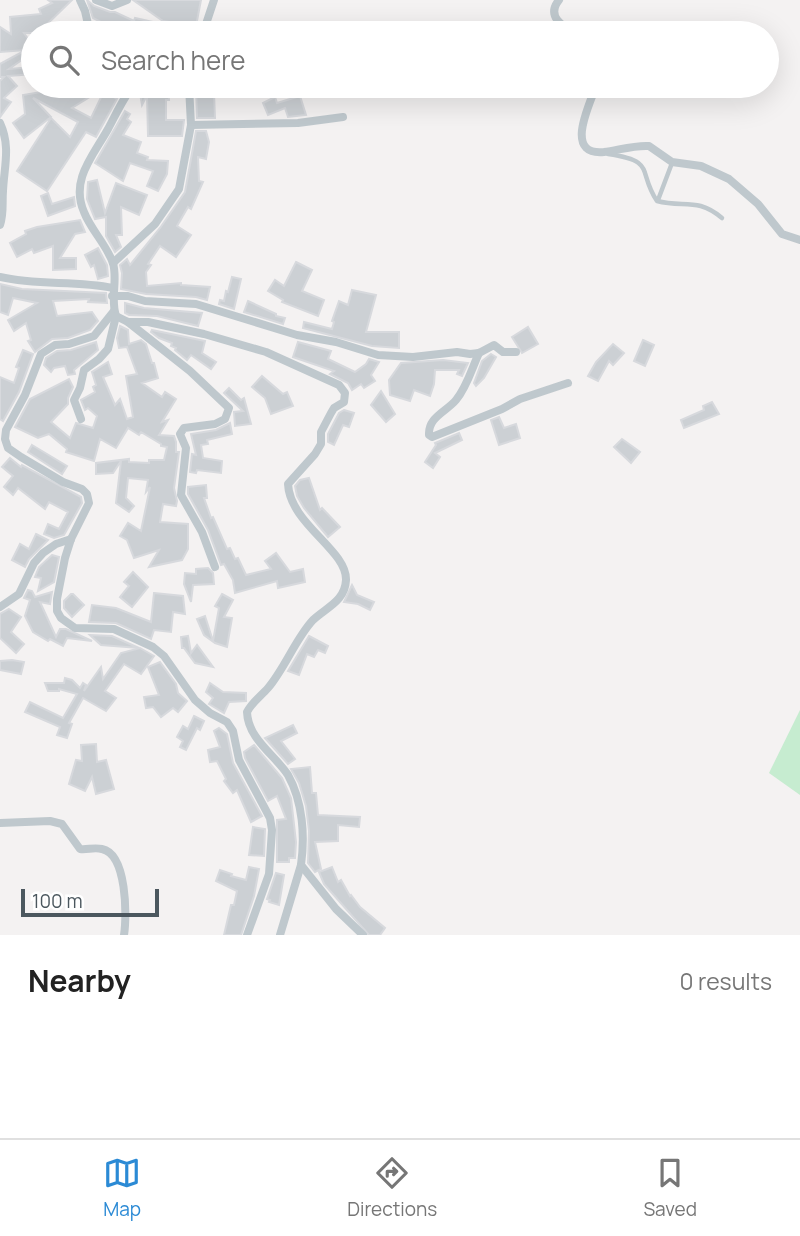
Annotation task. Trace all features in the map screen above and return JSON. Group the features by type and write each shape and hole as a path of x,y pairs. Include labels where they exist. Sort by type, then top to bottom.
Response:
{"street":[{"path":"80,0 87,21"},
{"path":"96,0 112,6 127,0"},
{"path":"207,21 214,0"},
{"path":"558,21 554,15 555,5 559,0"},
{"path":"80,419 74,400 84,370 108,349 115,313 115,272 107,250 85,215 78,189 87,160 126,98"},
{"path":"113,263 143,237 170,203 178,188 191,125 189,98"},
{"path":"592,98 581,129 581,136 587,147 600,152 649,146 672,162 701,166 729,179 758,204 782,234 800,240"},
{"path":"191,125 298,123 343,117"},
{"path":"0,123 7,153 3,216 0,225"},
{"path":"0,276 27,281 78,282 145,301 196,304 297,335 336,342 377,355 413,357 457,352 470,354 479,353 494,345 503,352 516,352"},
{"path":"115,313 190,371 229,408 225,419 215,424 184,428 180,434 186,448 181,495 202,532 215,566"},
{"path":"115,313 94,336 69,344 55,345 41,354 25,394 6,430 8,448 42,471 82,489 87,494 89,503 71,538 57,600 57,611 61,618 75,628 114,629 153,647 164,656 195,700 210,713 227,722 233,731 239,760 270,818 272,830 269,874 247,935"},
{"path":"128,322 161,324 266,352 339,385 345,393 344,402 334,408 321,432 321,444 315,454 288,484 301,518 344,568 346,575 343,593 314,620 289,659 247,712 249,724 256,736 289,777 300,811 304,835 301,865 280,935"},
{"path":"479,353 462,393 429,427 429,435 432,437 502,410 520,399 568,383"},
{"path":"0,607 19,594 34,563 43,552 71,538"},
{"path":"0,823 50,821 62,824 80,849 103,849 108,852 117,867 125,894 124,935"},
{"path":"301,865 335,909 363,935"}],"lane":[{"path":"600,152 644,166 657,201"},
{"path":"657,201 672,162"},
{"path":"657,201 698,204 722,218"}],"green space":[{"path":"800,710 800,795 769,773"}],"building":[{"path":"48,0 72,0 50,21 21,21 21,50 0,52 0,27 11,34 10,17 41,14 39,9 52,3"},
{"path":"87,0 94,6 134,21 99,21 93,18"},
{"path":"133,0 201,0 197,21 163,21"},
{"path":"21,53 21,60 9,69 21,68 21,75 8,76 17,86 4,98 11,102 0,117 0,81 4,77 0,77 0,64"},
{"path":"23,98 33,98 51,117 24,138 13,123 25,114"},
{"path":"33,98 88,98 72,108 91,118 101,98 117,99 96,137 86,132 47,191 17,171 51,118 70,137 78,122"},
{"path":"147,98 169,98 166,100 166,120 184,120 182,136 148,136"},
{"path":"196,98 214,98 215,118 197,118"},
{"path":"275,98 277,103 301,98 306,115 288,117 285,108 268,115 263,103"},
{"path":"125,111 130,114 127,119 131,122 123,135 141,142 137,153 148,157 147,160 168,161 167,174 158,191 147,186 153,171 130,163 123,181 95,163"},
{"path":"196,131 206,131 209,142 206,159 198,157 199,181 203,182 191,209 188,207 177,226 191,235 176,257 160,246 146,272 147,286 181,283 210,287 207,300 121,289 120,265 127,259 130,265 185,192"},
{"path":"97,180 105,213 116,183 147,195 139,215 121,207 122,235 116,235 121,247 115,252 106,236 106,217 95,219 87,199 88,182"},
{"path":"48,193 52,204 74,197 75,206 48,216 41,196"},
{"path":"80,220 85,232 75,234 60,258 76,258 76,269 53,270 53,246 34,253 32,249 17,257 10,243 26,234 25,231 37,227"},
{"path":"98,248 107,265 108,276 98,279 94,265 91,267 85,255"},
{"path":"296,262 312,270 302,291 324,300 318,316 282,302 283,300 268,291 275,280 284,286"},
{"path":"232,277 241,279 234,309 219,304 220,300 224,301"},
{"path":"0,284 22,289 106,293 107,303 88,302 89,299 53,301 57,316 92,312 98,321 90,330 68,338 52,339 35,352 28,341 31,340 26,323 14,331 8,320 37,303 13,298 8,315 0,312"},
{"path":"352,290 376,295 366,332 399,332 399,348 372,346 303,328 304,322 332,329 339,301 348,305"},
{"path":"248,301 285,318 283,324 244,312"},
{"path":"125,303 144,308 202,313 198,326 157,316 129,315 125,313"},
{"path":"120,326 128,330 129,344 141,340 146,344 154,363 158,378 142,383 162,397 165,392 176,399 162,422 168,420 159,435 174,436 176,452 179,452 174,488 177,501 176,506 163,504 160,522 188,524 188,549 182,560 149,567 159,550 134,558 127,540 120,536 128,523 141,531 150,487 146,492 148,480 128,478 126,498 134,506 129,512 116,503 121,461 113,473 96,474 96,463 129,459 129,462 149,463 149,460 164,460 167,447 128,428 116,448 100,439 94,461 66,452 67,449 49,434 38,438 15,427 30,399 69,379 73,387 68,404 51,422 70,438 76,423 93,428 97,416 88,408 85,410 81,400 95,392 92,372 108,362 112,374 103,377 115,405 120,399 127,419 133,417 126,376 137,374 127,347 119,348 117,338"},
{"path":"528,327 538,344 522,353 512,337"},
{"path":"152,330 205,341 202,353 216,362 211,369 191,355 187,360 171,346 172,343 159,338"},
{"path":"643,340 654,345 645,366 634,361"},
{"path":"96,342 98,350 74,370 75,374 68,375 65,366 54,368 51,372 44,365 46,358 57,351 71,350"},
{"path":"298,342 331,351 328,359 355,372 369,359 379,362 371,375 375,381 364,388 361,384 352,390 348,383 330,374 334,371 293,357"},
{"path":"613,344 624,353 613,365 609,361 598,381 588,376 596,362"},
{"path":"23,350 33,354 19,392 3,421 0,419 0,377 14,383 19,368 16,367"},
{"path":"491,354 496,357 476,386 474,383 482,361"},
{"path":"443,360 468,363 462,376 457,374 459,370 435,370 430,396 414,390 410,401 390,395 389,380 401,363"},
{"path":"262,376 283,394 287,392 293,406 271,414 265,398 252,387"},
{"path":"229,388 241,400 244,398 251,424 235,426 234,412 243,411 224,393"},
{"path":"381,391 395,414 386,422 371,405"},
{"path":"712,402 719,414 684,428 681,420 704,410 703,406"},
{"path":"344,410 354,413 349,427 343,425 334,445 328,442 328,434 339,413"},
{"path":"499,417 504,428 516,424 520,438 499,445 491,420"},
{"path":"230,423 232,434 207,440 208,444 201,445 203,458 222,461 221,473 197,470 196,473 190,472 192,454 196,455 191,434 216,430"},
{"path":"459,433 462,440 435,453 440,457 433,468 425,462 435,443"},
{"path":"622,439 640,452 631,463 614,447"},
{"path":"32,445 67,466 62,474 28,452"},
{"path":"10,458 21,467 22,465 81,497 82,503 64,535 54,538 44,534 48,524 59,529 68,512 49,502 45,509 18,488 13,495 4,487 13,476 2,467"},
{"path":"309,478 320,510 322,508 340,527 328,537 297,496 295,486 300,480"},
{"path":"206,485 207,498 204,498 211,518 213,517 227,549 230,548 235,559 238,558 246,575 271,569 265,561 276,553 290,572 303,569 305,582 278,588 277,581 235,593 233,580 224,564 221,565 208,530 188,494 188,487"},
{"path":"36,534 48,540 29,559 25,567 12,560 20,544 29,549"},
{"path":"52,555 59,557 54,582 38,591 41,578 35,577 39,567"},
{"path":"208,568 213,573 214,584 193,585 191,602 184,584 185,573 196,574 196,569"},
{"path":"133,572 148,587 132,607 120,597 129,586 124,582"},
{"path":"352,585 357,595 374,602 370,610 358,604 344,602"},
{"path":"28,590 32,591 35,597 52,592 50,604 40,602 56,637 60,629 66,629 92,641 67,638 63,646 33,632 25,616 30,600 24,598"},
{"path":"154,593 183,596 185,614 173,612 171,632 154,630 151,639 116,623 89,622 92,605 116,608 151,622"},
{"path":"71,594 84,605 72,617 64,608 64,601"},
{"path":"222,594 233,600 224,617 232,618 227,647 215,643 204,635 197,619 205,616 213,641 219,608 215,606"},
{"path":"9,609 21,617 11,632 24,644 16,653 0,638 0,614"},
{"path":"90,635 112,636 139,648 101,645"},
{"path":"188,636 191,653 197,645 213,667 195,663 182,648 181,637"},
{"path":"309,636 328,646 325,653 318,650 314,657 307,654 299,675 288,671"},
{"path":"140,648 154,656 141,674 124,664 105,691 116,698 106,711 83,698 69,723 72,724 67,738 57,735 60,727 25,712 30,702 63,718 77,694 59,689 48,691 45,683 64,683 65,678 72,680 80,688 83,683 86,685 84,691 101,667 103,679 121,653"},
{"path":"0,661 24,662 21,674 0,670"},
{"path":"160,662 176,684 178,693 187,701 178,712 173,708 161,717 153,707 146,708 144,697 159,695 148,667"},
{"path":"210,683 223,692 246,693 246,701 229,702 224,713 209,704 213,698 206,692"},
{"path":"194,716 204,721 200,730 197,728 186,750 180,747 183,741 177,737 183,726 188,729"},
{"path":"293,725 297,733 281,741 295,759 288,764 265,738"},
{"path":"219,728 227,734 233,763 262,816 251,822 237,790 233,793 224,781 226,779 217,761 210,762 208,750 220,747 214,731"},
{"path":"96,744 97,762 106,760 114,789 96,794 92,777 85,791 69,784 76,760 82,761 81,745"},
{"path":"254,745 282,778 291,798 296,842 295,858 289,858 289,862 277,862 277,820 286,819 277,796 268,801 245,758 244,752"},
{"path":"310,767 312,793 316,793 318,815 360,817 359,827 338,825 338,841 315,842 321,869 315,872 308,863 309,831 306,806 299,783 291,769"},
{"path":"253,827 265,829 264,856 249,855"},
{"path":"249,867 259,869 254,896 241,935 224,935 237,891 216,881 220,870 246,880"},
{"path":"332,867 338,882 341,880 350,896 385,928 380,935 369,935 324,884 319,872"},
{"path":"276,873 284,875 279,905 267,899"}]}
